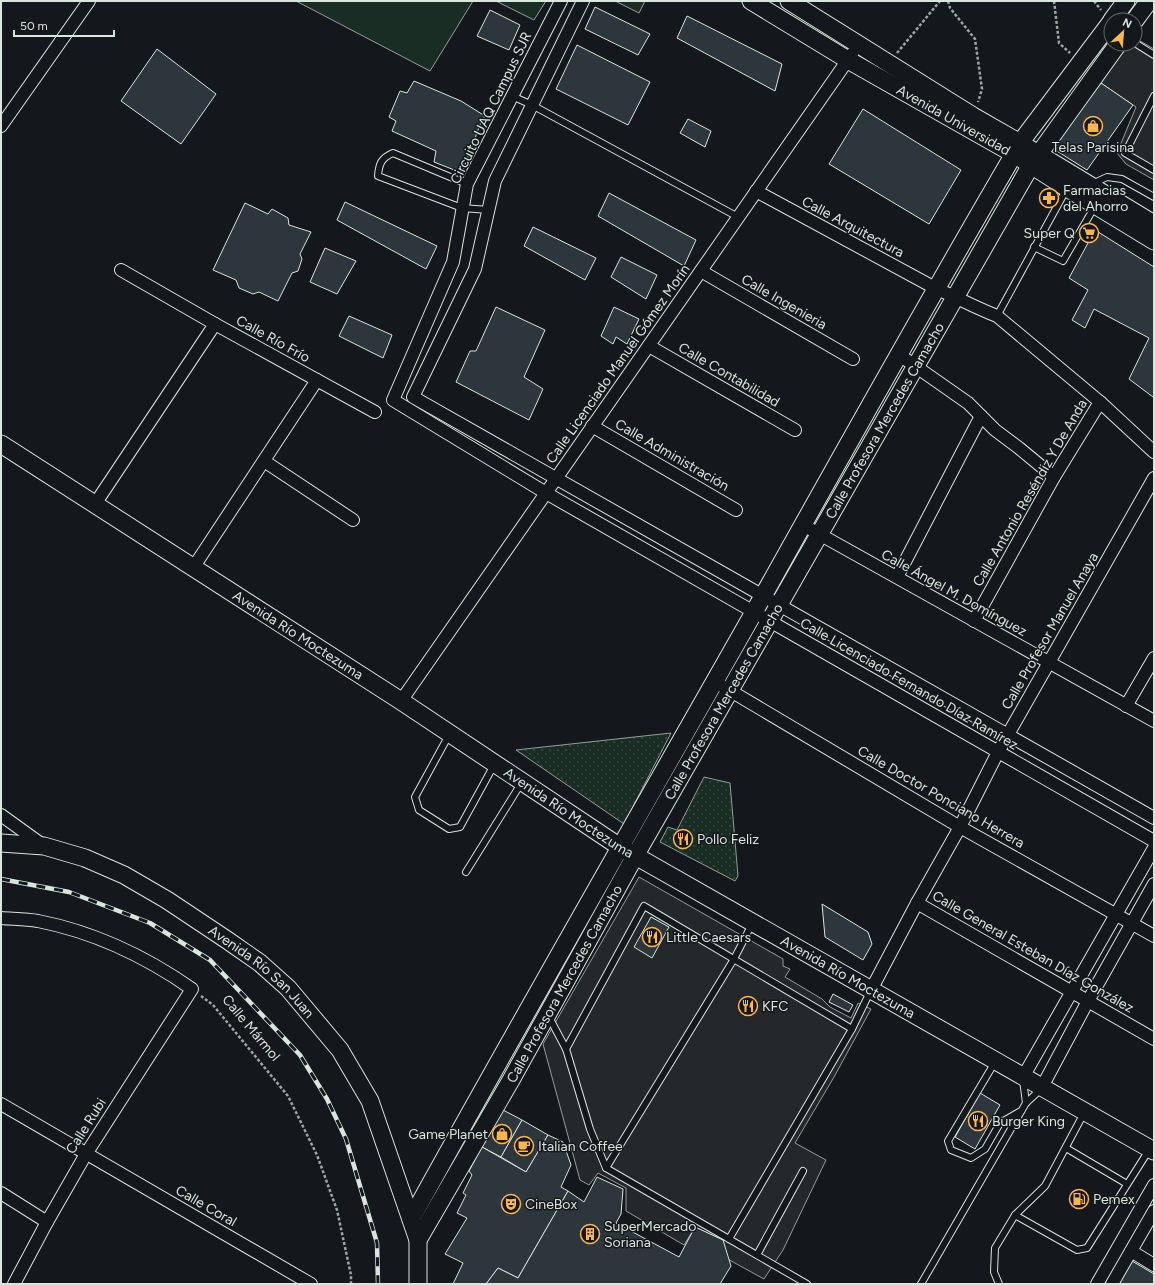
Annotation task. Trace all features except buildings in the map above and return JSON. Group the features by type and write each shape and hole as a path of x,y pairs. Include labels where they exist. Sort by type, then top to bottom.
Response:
{"street":[{"path":"1,126 89,1"},
{"name":"Circuito UAQ Campus SJR","path":"546,493 393,400 453,262 462,208 468,184 561,1"},
{"path":"556,479 413,397 475,269 495,181 583,1"},
{"name":"Avenida Universidad","path":"751,1 848,60 1017,148"},
{"name":"Avenida Universidad","path":"789,1 973,116 1035,160 1067,188 1154,241"},
{"name":"Calle Profesora Mercedes Camacho","path":"1118,12 1126,1"},
{"path":"1141,12 1149,1"},
{"name":"Calle Profesora Mercedes Camacho","path":"412,1219 493,1071 754,612 935,288 1017,148 1103,33"},
{"name":"Calle Licenciado Manuel Gómez Morín","path":"401,701 859,44"},
{"name":"Calle Profesora Mercedes Camacho","path":"418,1240 511,1080 635,856 1035,160 1112,52"},
{"name":"Avenida Universidad","path":"1035,160 1089,185 1154,224"},
{"name":"Calle Arquitectura","path":"756,191 935,288 978,309 997,316 1100,402 1154,452"},
{"name":"Calle Río Frío","path":"121,270 215,324 375,412"},
{"name":"Calle Ingenieria","path":"701,271 853,359"},
{"path":"95,504 215,324"},
{"name":"Calle Contabilidad","path":"649,346 794,430"},
{"path":"898,354 968,403 995,430 1054,477"},
{"path":"193,568 317,380"},
{"name":"Calle Antonio Reséndiz Y De Anda","path":"974,620 1054,477 1100,402"},
{"path":"896,578 981,416"},
{"name":"Calle Administración","path":"592,426 736,510"},
{"name":"Avenida Río Moctezuma","path":"1,444 401,701 620,847 1152,1150"},
{"path":"264,461 353,520"},
{"name":"Calle Profesor Manuel Anaya","path":"872,990 917,903 960,827 998,752 1154,478"},
{"name":"Calle Licenciado Fernando Díaz Ramírez","path":"556,479 1154,818"},
{"name":"Calle Licenciado Fernando Díaz Ramírez","path":"546,493 1154,841"},
{"name":"Calle Ángel M. Domínguez","path":"803,525 1154,721"},
{"path":"1126,706 1154,658"},
{"name":"Calle Doctor Ponciano Herrera","path":"714,682 960,827 1154,936"},
{"path":"1,815 44,846"},
{"name":"Avenida Río San Juan","path":"1,843 44,846 85,858 124,875 167,900 227,940 260,963 288,988 340,1050 370,1101 418,1240"},
{"path":"1023,1077 1154,848"},
{"path":"1042,1088 1088,1001 1154,884"},
{"name":"Calle General Esteban Díaz González","path":"917,903 1154,1039"},
{"path":"1,918 37,921 80,932 129,951 165,970 192,988"},
{"name":"Calle Rubi","path":"14,1284 86,1154 192,988"},
{"path":"493,1071 511,1080"},
{"name":"Calle Coral","path":"1,1104 311,1284"},
{"path":"1097,1284 1154,1185"},
{"path":"1,1193 47,1222"},
{"path":"1112,1284 1154,1211"},
{"path":"418,1240 418,1284"},
{"path":"1131,1251 1154,1265"}],"lane":[{"path":"1143,48 1154,55"},
{"path":"512,96 532,105 738,217"},
{"path":"1154,96 1125,154 1154,170"},
{"path":"468,184 392,153 385,157 379,166 378,176 462,208 489,210"},
{"path":"1089,185 1107,177 1122,179 1154,197"},
{"path":"997,316 1067,188"},
{"path":"1034,247 1063,261 1096,206"},
{"path":"450,734 415,797 419,810 449,829 460,826 495,764"},
{"path":"466,872 522,782"},
{"path":"566,1049 644,906 852,1029"},
{"path":"606,1168 734,959 753,923"},
{"path":"729,1239 852,1029 872,990"},
{"path":"547,1014 566,1049 590,1129 606,1168 807,1284"},
{"path":"995,1060 948,1141 951,1150 971,1158 985,1149 1000,1123 1020,1112"},
{"path":"1023,1077 1026,1103"},
{"path":"921,1284 1020,1112 1026,1103 1042,1088"},
{"path":"999,1284 994,1272 995,1248 1016,1216 1045,1186 1084,1112"},
{"path":"1066,1148 1127,1184"},
{"path":"1016,1216 1077,1250 1087,1248 1127,1184 1152,1150"},
{"path":"757,1255 803,1171"}],"path":[{"path":"888,63 940,1"},
{"path":"948,1 950,8 975,39 982,89 973,116"},
{"path":"1054,1 1059,44 1080,63"},
{"name":"Calle Mármol","path":"192,988 213,1005 288,1096 317,1155 337,1210 351,1274 351,1284"}],"green space":[{"path":"296,1 473,1 430,71"},
{"path":"496,1 546,1 534,20"},
{"path":"615,1 645,1 639,13"},
{"path":"671,733 624,824 516,750"},
{"path":"704,777 730,783 738,876 735,881 660,842 668,827 677,830"}],"shaded area":[{"path":"1143,43 1154,49 1154,180 1126,164 1117,153 1136,107 1101,83 1122,52 1143,52"},
{"path":"639,877 783,959 783,966 790,969 785,977 822,999 830,1007 851,1018 858,1003 871,1009 834,1077 795,1143 826,1160 783,1250 764,1279 724,1257 723,1240 695,1227 684,1245 626,1211 626,1188 598,1173 589,1185 580,1180 543,1044"}],"railway":[{"path":"1,879 69,892 150,923 210,960 300,1055 327,1099 346,1139 377,1243 378,1284"}],"place":[{"name":"Telas Parisina","path":"1093,126"},
{"name":"Farmacias del Ahorro","path":"1049,198"},
{"name":"Super Q","path":"1089,233"},
{"name":"Pollo Feliz","path":"683,839"},
{"name":"Little Caesars","path":"652,937"},
{"name":"KFC","path":"748,1006"},
{"name":"Burger King","path":"978,1121"},
{"name":"Game Planet","path":"502,1134"},
{"name":"Italian Coffee","path":"524,1146"},
{"name":"Pemex","path":"1079,1199"},
{"name":"CineBox","path":"511,1204"},
{"name":"SuperMercado Soriana","path":"590,1234"}]}
